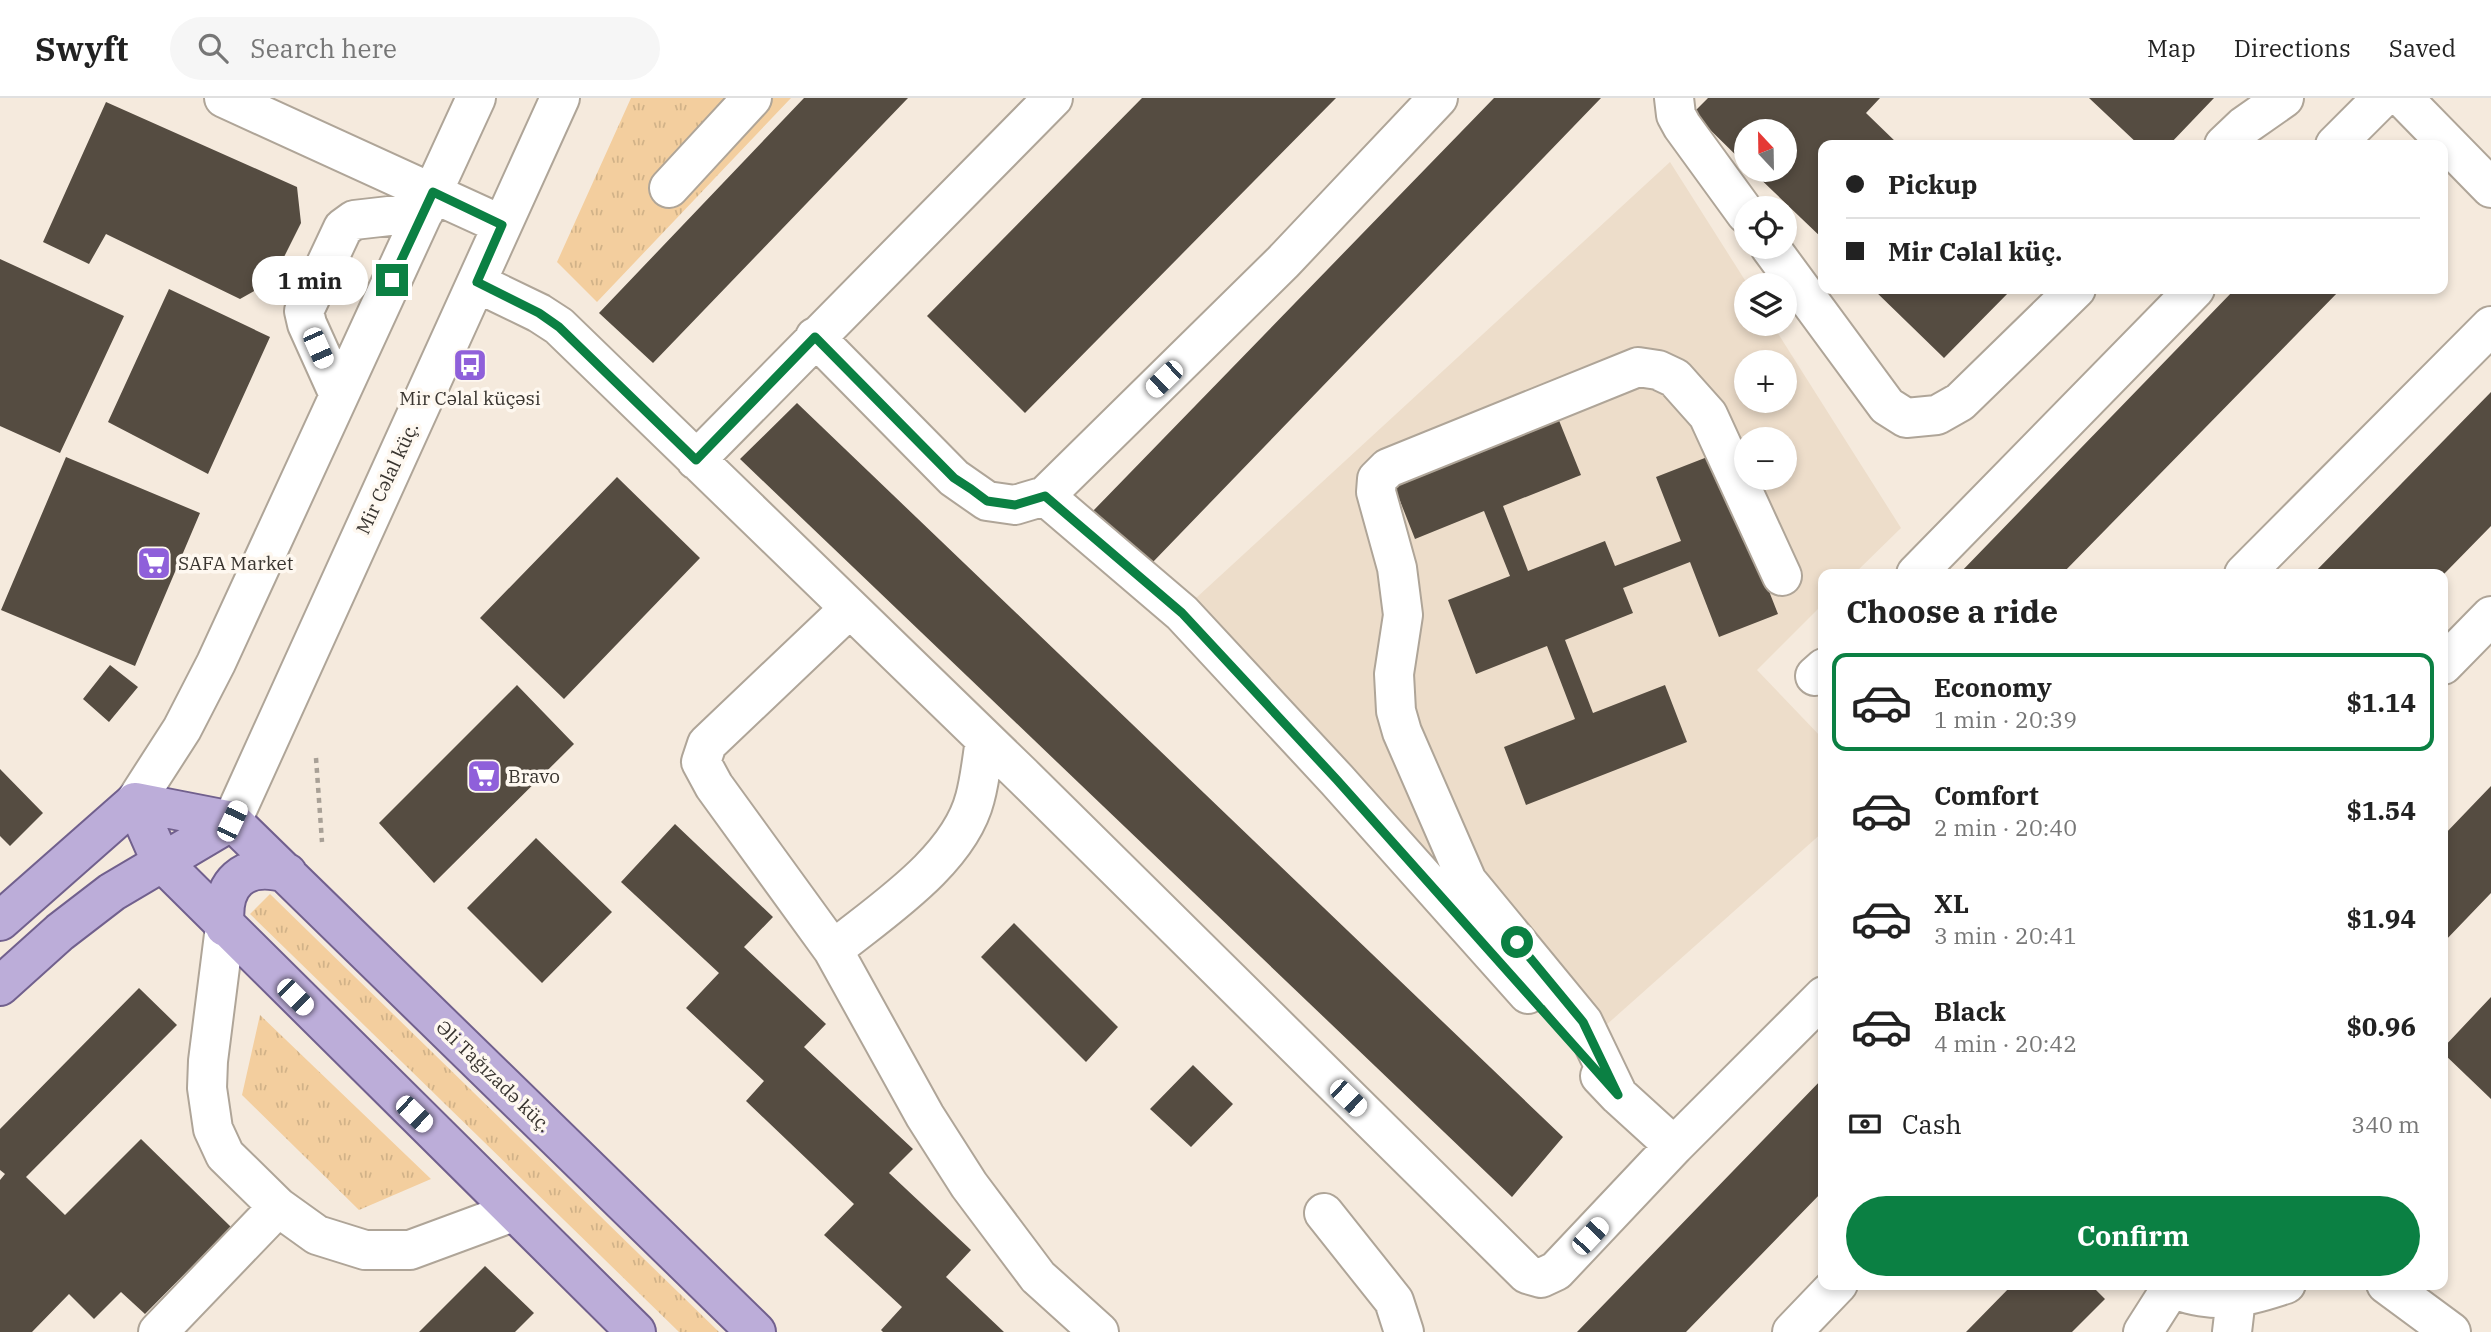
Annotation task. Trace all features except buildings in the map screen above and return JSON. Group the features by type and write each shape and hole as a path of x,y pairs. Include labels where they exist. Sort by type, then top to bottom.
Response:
{"main road":[{"path":"135,802 232,821"},
{"path":"135,802 161,861 513,1212 625,1328"},
{"path":"0,921 135,802"},
{"path":"0,986 79,917 113,892 232,821"},
{"name":"Əli Tağızadə küç.","path":"232,821 756,1332"},
{"path":"225,927 225,896 243,875 269,868 287,873"}],"street":[{"path":"224,98 428,202 502,225"},
{"path":"135,802 198,699 476,98"},
{"name":"Mir Cəlal küç.","path":"232,821 560,98"},
{"path":"668,188 752,98"},
{"path":"696,460 1053,98"},
{"path":"815,337 954,478 987,501 1015,505 1045,496 1283,261 1438,98"},
{"path":"1674,98 1676,115 1682,126 1734,198"},
{"path":"2229,140 2244,126 2284,98"},
{"path":"2340,140 2382,98"},
{"path":"2403,98 2444,140"},
{"path":"2448,144 2491,188"},
{"path":"339,395 307,324 304,311 343,228 354,219 428,202"},
{"path":"1779,259 1887,406 1906,418 1937,415 1960,402 2071,294"},
{"path":"477,282 539,313 559,327 985,740 1527,1274 1541,1278 1556,1271 1674,1146 1818,1002"},
{"path":"1921,569 2190,294"},
{"path":"2249,569 2491,326"},
{"path":"1618,1095 1583,1022 1467,881 1402,732 1396,710 1394,674 1403,615 1398,568 1376,492 1377,479 1388,468 1638,367 1658,370 1675,378 1708,415 1782,576"},
{"path":"1045,496 1182,613 1337,780 1618,1095 1674,1146"},
{"path":"849,609 707,744 701,762 714,786 833,950 925,1116 969,1185 1038,1277 1098,1332"},
{"path":"2448,660 2491,616"},
{"path":"833,950 927,872 962,831 975,799 985,740"},
{"path":"225,927 207,1088 213,1129 225,1156 278,1207 317,1235 365,1250 410,1250 513,1212"},
{"path":"158,1332 278,1207"},
{"path":"1324,1213 1394,1301 1404,1332"},
{"path":"1792,1332 1832,1290"},
{"path":"2143,1332 2167,1290"},
{"path":"2181,1290 2234,1315 2276,1290"},
{"path":"2394,1290 2451,1332"}],"path":[{"path":"316,758 322,842"}],"shaded area":[{"path":"1670,162 1740,273 1734,273 1734,336 1780,336 1788,350 1734,350 1734,413 1797,413 1797,364 1901,528 1859,569 1818,569 1818,609 1757,670 1818,734 1818,836 1604,1027 1183,610"}],"green space":[{"path":"631,98 791,98 597,302 557,262"},
{"path":"270,894 719,1332 679,1332 250,914"},
{"path":"260,1015 431,1179 359,1210 242,1095"}],"place":[{"name":"Mir Cəlal küçəsi","path":"470,365"},
{"name":"SAFA Market","path":"154,563"},
{"name":"Bravo","path":"484,776"}],"route":[{"path":"392,280 433,192 502,225 477,282 539,313 559,327 696,460 815,337 954,478 987,501 1015,505 1045,496 1182,613 1337,780 1618,1095 1583,1022 1517,942"}]}
